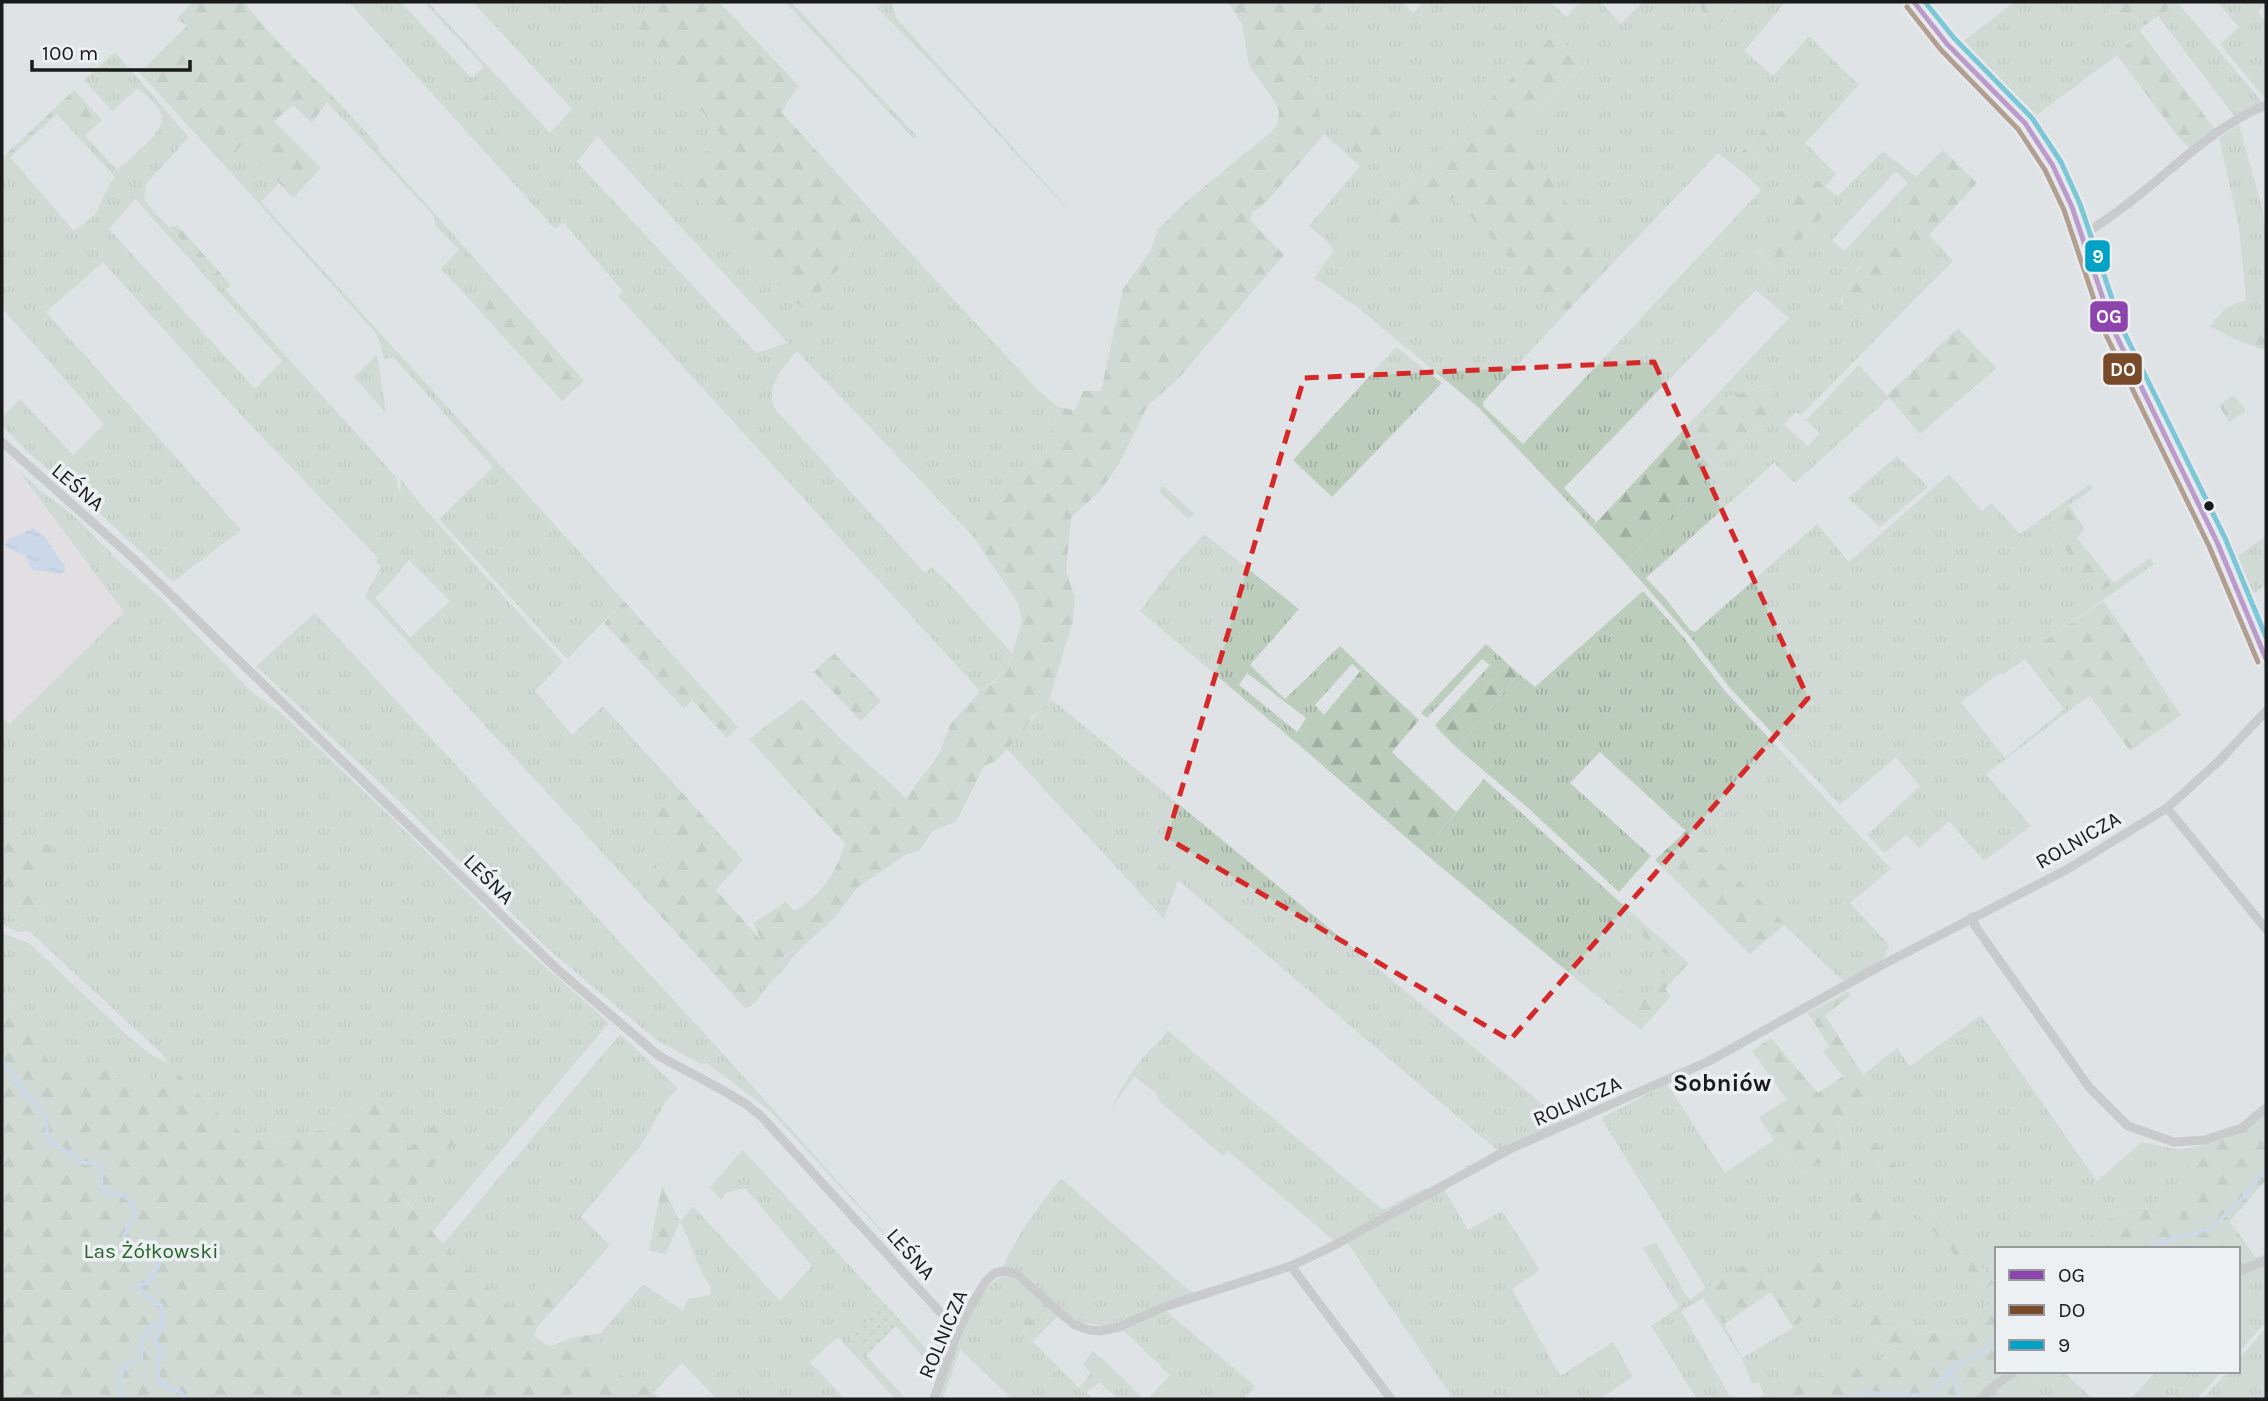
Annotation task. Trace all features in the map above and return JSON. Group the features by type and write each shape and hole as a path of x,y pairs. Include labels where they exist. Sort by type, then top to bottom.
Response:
{"street":[{"path":"1914,2 1947,44 2025,123 2064,188 2113,331 2217,542 2266,659"},
{"path":"2082,236 2131,202 2222,128 2266,105"},
{"name":"LEŚNA","path":"2,442 135,560 569,980 659,1056 747,1104 762,1117 939,1311 960,1326"},
{"name":"ROLNICZA","path":"934,1399 960,1326 975,1296 986,1281 1000,1272 1018,1275 1073,1325 1100,1331 1164,1307 1291,1266 1510,1149 1709,1061 1972,917 2066,870 2167,808 2219,761 2266,711"},
{"path":"2167,808 2266,929"},
{"path":"1972,917 1975,926 2089,1087 2128,1126 2174,1142 2205,1140 2242,1128 2266,1108"},
{"path":"2240,1271 2263,1262"},
{"path":"1291,1266 1391,1399"},
{"path":"1982,1399 2011,1373"}],"highlighted area":[{"path":"1654,362 1808,698 1510,1040 1167,838 1304,378"}],"shaded area":[{"path":"2,451 124,612 10,724 2,719"}],"green space":[{"path":"192,2 244,3 273,37 335,99 327,102 312,123 293,105 274,121 321,168 293,198 243,144 223,164 140,73 187,26 177,19"},
{"path":"349,2 401,2 470,77 473,77 484,67 424,2 428,2 550,133 572,109 473,2 652,2 638,34 721,134 805,311 878,218 1037,389 1058,407 1046,451 997,492 983,511 972,535 797,351 776,379 773,402 776,410 925,573 931,567 945,579 1012,653 1004,670 995,680 980,691 618,296 623,291 563,222 555,229","holes":["471,81 509,119 496,132","597,136 788,343 756,353 577,162"]},
{"path":"652,2 719,2 799,86 781,112 878,218 805,311 680,182 721,134 637,34"},
{"path":"785,2 791,2 917,136 914,139"},
{"path":"884,2 891,2 897,19 1074,215 877,8"},
{"path":"1228,2 1330,2 1298,46 1313,84 1324,134 1268,200 1252,213 1250,220 1284,255 1178,379 1148,405 1118,466 1099,492 1071,518 1066,571 1075,598 1073,621 1046,709 1032,716 1025,729 996,761 984,766 957,821 933,831 920,850 905,855 857,888 837,915 808,942 787,954 763,981 752,1002 745,1008 636,889 676,850 648,820 678,788 743,860 716,890 761,940 753,923 786,902 795,911 814,897 832,874 845,844 749,739 802,699 842,740 906,798 939,754 950,725 980,691 995,682 1010,660 1022,622 1018,603 972,535 983,511 997,492 1046,451 1058,407 1075,410 1083,391 1101,391 1123,289 1150,252 1158,229 1278,124 1279,111 1249,66 1242,24"},
{"path":"1330,2 1403,2 1413,13 1423,2 1550,2 1567,17 1579,2 1601,2 1621,24 1643,2 1697,2 1714,29 1742,2 1786,2 1744,51 1773,76 1809,36 1859,85 1805,143 1836,174 1825,187 1808,175 1794,190 1785,222 1757,252 1777,269 1838,196 1883,151 1916,177 1899,201 1897,239 1857,269 1840,302 1856,320 1935,241 1953,261 1801,415 1796,412 1783,424 1808,446 1820,433 1806,420 1859,365 1889,398 1795,483 1774,463 1646,578 1690,630 1695,632 1817,524 1849,562 1949,474 1982,511 1992,503 2020,534 2090,484 2093,488 2045,524 2099,593 2150,558 2154,564 2033,649 2075,706 1986,774 2031,826 1984,861 1949,821 1919,848 1906,835 1884,853 1867,835 1920,786 1896,757 1840,805 1730,688 1691,638 1625,563 1774,408 1771,384 1728,397 1686,427 1789,318 1756,290 1564,488 1596,522 1592,527 1478,407 1357,307 1314,278 1333,252 1331,245 1309,226 1360,166 1324,134 1313,84 1298,46","holes":["1554,34 1587,63 1515,132 1611,265 1718,153 1731,163 1787,104 1796,113 1741,171 1761,190 1523,444 1484,407 1483,402 1563,316 1454,197 1399,233 1379,213","1896,171 1908,183 1844,251 1832,240","2025,659 2064,709 2005,758 1961,702 2000,673 2003,675"]},
{"path":"1697,2 1742,2 1714,30"},
{"path":"2014,2 2117,2 2098,18 2123,13 2145,25 2117,55 2030,120 1956,47"},
{"path":"2117,2 2178,3 2145,25 2122,13 2095,20"},
{"path":"2217,2 2266,2 2258,12 2266,22 2266,100 2220,44 2239,27"},
{"path":"2178,3 2263,103 2235,117 2158,16"},
{"path":"2140,31 2215,129 2190,148 2179,138 2117,55"},
{"path":"1554,34 1587,62 1516,132 1611,265 1563,316 1454,198 1399,233 1379,213"},
{"path":"115,52 189,137 146,184 144,200 397,478 397,488 401,491 400,478 563,662 535,691 572,735 603,706 678,788 648,820 676,850 636,889 365,596 381,567 374,559 379,559 241,415 103,262 46,312 241,530 173,582 2,426 2,417 20,399 73,455 104,424 2,308 2,165 10,157 74,231 95,215 115,177 57,114 61,110 117,170 145,145 161,123 162,117 158,109 138,88 112,111 84,80","holes":["135,199 282,361 257,387 254,388 109,229","409,560 450,601 410,637 375,598"]},
{"path":"471,81 509,119 496,132 451,83"},
{"path":"74,90 102,120 85,136 60,111 2,165 2,158"},
{"path":"1373,98 1407,127 1368,163 1339,136"},
{"path":"335,99 491,277 470,300 441,269 459,250 435,225 434,216 327,102"},
{"path":"1788,103 1796,113 1741,171 1731,163"},
{"path":"2239,125 2262,207 2266,235 2266,321 2244,317 2243,331 2237,340 2209,326 2227,307 2246,300 2239,227 2219,138"},
{"path":"243,143 279,183 261,202 624,601 567,659 439,519 493,467 393,357 384,359 374,331 223,164"},
{"path":"1943,150 1977,183 1929,235 1935,241 1856,320 1844,322 1844,293 1849,282 1864,264 1897,239 1899,201 1916,177"},
{"path":"1809,175 1838,196 1777,269 1757,251 1785,222 1794,190"},
{"path":"177,225 231,285 226,290 169,227"},
{"path":"491,277 584,381 562,401 470,300"},
{"path":"2244,316 2266,321 2266,351 2237,340 2243,331"},
{"path":"1958,328 1996,368 1920,434 1887,395"},
{"path":"1396,347 1442,383 1332,497 1293,460"},
{"path":"377,355 386,413 354,377"},
{"path":"1772,384 1774,408 1625,563 1592,527 1686,427 1728,397"},
{"path":"2234,395 2246,411 2229,422 2219,405"},
{"path":"1897,456 1928,487 1880,527 1848,498"},
{"path":"18,470 73,515 162,599 252,692 279,711 519,944 609,1023 432,1232 403,1197 460,1138 405,1152 397,1105 383,1097 310,1135 249,1139 217,1112 53,1076 35,1023 2,995 2,933 29,943 127,1035 150,1054 168,1063 162,1054 31,933 41,925 46,909 29,876 53,848 26,834 2,815 2,719 10,724 124,612"},
{"path":"1163,486 1195,514 1188,519 1159,491"},
{"path":"2070,506 2085,529 2077,538 2114,583 2099,593 2045,524"},
{"path":"1204,534 1299,609 1250,665 1285,699 1340,646 1363,668 1360,671 1352,664 1315,705 1324,715 1299,745 1140,611 1170,571","holes":["1247,673 1306,718 1297,732 1239,685"]},
{"path":"2266,536 2266,585 2245,599 2231,561"},
{"path":"1643,591 1725,691 1891,869 1850,903 1889,945 1883,961 1843,981 1600,752 1570,783 1651,856 1619,892 1527,807 1457,748 1519,674 1535,687"},
{"path":"624,601 738,727 727,738 692,700 684,709 604,623"},
{"path":"2104,601 2181,715 2130,751 2090,696 2075,706 2032,649"},
{"path":"315,613 717,1047 955,1311 770,1111 707,1063 701,1064 655,1039 547,948 403,805 256,666"},
{"path":"1486,644 1509,665 1441,732 1435,725 1490,665 1482,659 1427,718 1421,713"},
{"path":"834,653 881,701 861,721 814,672"},
{"path":"1509,665 1519,674 1457,748 1441,732"},
{"path":"1363,668 1419,720 1392,752 1456,812 1423,852 1299,745"},
{"path":"1050,698 1563,1121 1468,1169 1464,1166 1473,1164 1497,1150 1178,880 1164,919 1007,749 1030,722 1046,709"},
{"path":"1484,779 1624,906 1638,930 1675,962 1638,1005 1603,975 1591,991 1423,852"},
{"path":"2,815 26,834 54,848 30,876 46,909 41,925 31,933 2,907"},
{"path":"1686,831 1785,924 1750,954 1655,860"},
{"path":"1624,906 1689,963 1665,989 1671,996 1641,1030 1591,991 1603,974 1638,1005 1675,962 1638,930"},
{"path":"2,907 28,931 18,932 2,924"},
{"path":"808,942 753,1005 745,1008 774,968"},
{"path":"1849,991 1850,996 1825,1015 1875,1094 1839,1122 1843,1166 1888,1225 1879,1233 1826,1159 1803,1174 1759,1118 1787,1099 1752,1051 1771,1038 1818,1093 1843,1076 1823,1052 1829,1046 1808,1013"},
{"name":"Las Żółkowski","path":"2,995 35,1023 53,1075 104,1065 140,1093 169,1065 249,1139 310,1135 383,1097 397,1105 406,1151 448,1112 460,1138 403,1198 457,1260 510,1307 538,1285 561,1301 537,1327 534,1336 549,1347 571,1338 601,1333 599,1344 588,1359 652,1390 660,1399 2,1399"},
{"path":"1981,1015 2097,1181 2142,1142 2180,1150 2204,1189 2163,1209 2127,1208 2105,1221 2082,1244 2075,1247 1995,1247 1995,1282 1995,1296 1968,1327 1951,1333 1918,1329 1863,1308 1837,1294 1844,1284 1773,1282 1758,1256 1706,1289 1742,1358 1793,1328 1822,1302 1852,1328 1900,1353 1764,1395 1759,1382 1752,1384 1742,1359 1703,1298 1681,1311 1730,1396 1734,1395 1736,1399 1697,1399 1651,1326 1679,1307 1643,1248 1656,1242 1689,1300 1706,1288 1601,1118 1667,1084 1725,1173 1774,1140 1803,1174 1826,1159 1880,1232 1888,1225 1843,1166 1839,1121 1874,1095 1863,1075 1897,1048 1910,1066","holes":["1873,1141 1939,1221 1995,1282 1985,1289 1869,1154"]},
{"path":"1167,1030 1382,1209 1424,1188 1428,1190 1333,1240 1228,1151 1223,1156 1134,1076 1111,1109 1135,1068"},
{"path":"620,1034 678,1088 666,1101 642,1144 581,1217 610,1245 561,1301 538,1285 511,1308 443,1244"},
{"path":"2266,1115 2266,1180 2230,1221 2255,1257 2266,1254 2240,1268 2240,1247 2075,1247 2082,1244 2105,1221 2127,1208 2163,1209 2203,1189 2180,1150 2205,1145 2245,1129"},
{"path":"1873,1140 1939,1221 1995,1282 1985,1289 1920,1216 1869,1154"},
{"path":"743,1150 884,1303 851,1339 906,1399 895,1399 838,1337 810,1362 845,1399 717,1399 682,1363 654,1392 587,1359 599,1344 601,1333 643,1284 683,1311 688,1299 710,1295 711,1287 701,1271 680,1222 693,1206 780,1301 812,1266 745,1188 726,1193 721,1200 710,1187"},
{"path":"1061,1178 1195,1293 1106,1327 1078,1321 1026,1275 1004,1267 1020,1235"},
{"path":"662,1185 680,1222 665,1255 649,1250"},
{"path":"1444,1189 1468,1230 1502,1211 1540,1270 1512,1289 1560,1376 1613,1342 1633,1377 1600,1399 1453,1399 1347,1242"},
{"path":"1758,1255 1773,1282 1827,1257 1845,1284 1837,1294 1900,1323 1936,1333 1964,1330 1995,1296 1995,1373 2042,1373 2027,1388 2022,1399 1754,1399 1899,1352 1852,1328 1822,1303 1793,1328 1771,1292 1724,1324 1706,1289"},
{"path":"2266,1263 2266,1322 2240,1351 2240,1274"},
{"path":"1003,1277 1013,1278 1028,1288 1025,1291 1046,1313 1035,1324 1014,1304 1027,1326 1023,1332 1085,1394 1094,1399 1009,1399 1010,1397 960,1349 943,1399 940,1398 947,1368 971,1312 981,1296"},
{"path":"1028,1288 1058,1316 1033,1341 1023,1331 1026,1326 1009,1309 1015,1304 1035,1324 1046,1314 1024,1291"},
{"path":"884,1303 942,1366 933,1368 896,1326 866,1356 851,1339"},
{"path":"1166,1311 1256,1387 1242,1399 1161,1399 1179,1376 1125,1329"},
{"path":"944,1326 950,1331 942,1366 929,1351 939,1339"},
{"path":"2266,1328 2266,1399 2203,1399 2226,1373 2240,1373 2240,1358"},
{"path":"1123,1330 1179,1376 1165,1398 1149,1398 1170,1375"},
{"path":"1093,1351 1114,1370 1085,1394 1079,1388 1091,1373 1083,1364"},
{"path":"1114,1370 1144,1399 1118,1399 1098,1381"},
{"path":"2042,1373 2065,1373 2093,1399 2022,1399 2027,1388"},
{"path":"2154,1373 2220,1373 2197,1399 2131,1399"}],"water":[{"path":"33,528 45,537 65,567 61,574 32,570 26,556 7,548 5,544 8,540"}],"waterway":[{"path":"2,1059 23,1091 42,1111 49,1141 85,1163 102,1167 103,1190 112,1195 122,1194 133,1204 136,1213 124,1237 127,1255 131,1262 139,1258 142,1252 157,1258 159,1266 147,1283 139,1285 145,1295 162,1307 162,1327 156,1336 156,1344 161,1347 159,1380 166,1387 179,1391 185,1399"},
{"path":"2151,1247 2166,1240 2210,1229 2242,1199 2266,1169"},
{"path":"123,1399 119,1380 124,1367 141,1359 146,1332 162,1322"},
{"path":"1852,1399 1865,1392 1933,1395 1950,1369 1985,1350 1995,1339"},
{"path":"1951,1371 1959,1399"}],"transit line":[{"name":"OG","path":"1914,2 1947,44 2025,123 2053,166 2072,207 2114,331 2217,542 2266,659"},
{"name":"9","path":"1925,2 1954,38 2032,118 2061,162 2080,204 2122,328 2225,538 2266,637"},
{"name":"DO","path":"1907,7 1941,50 2018,129 2045,170 2064,210 2106,335 2209,546 2258,662"}],"district":[{"name":"Sobniów","path":"1722,1083"}]}
